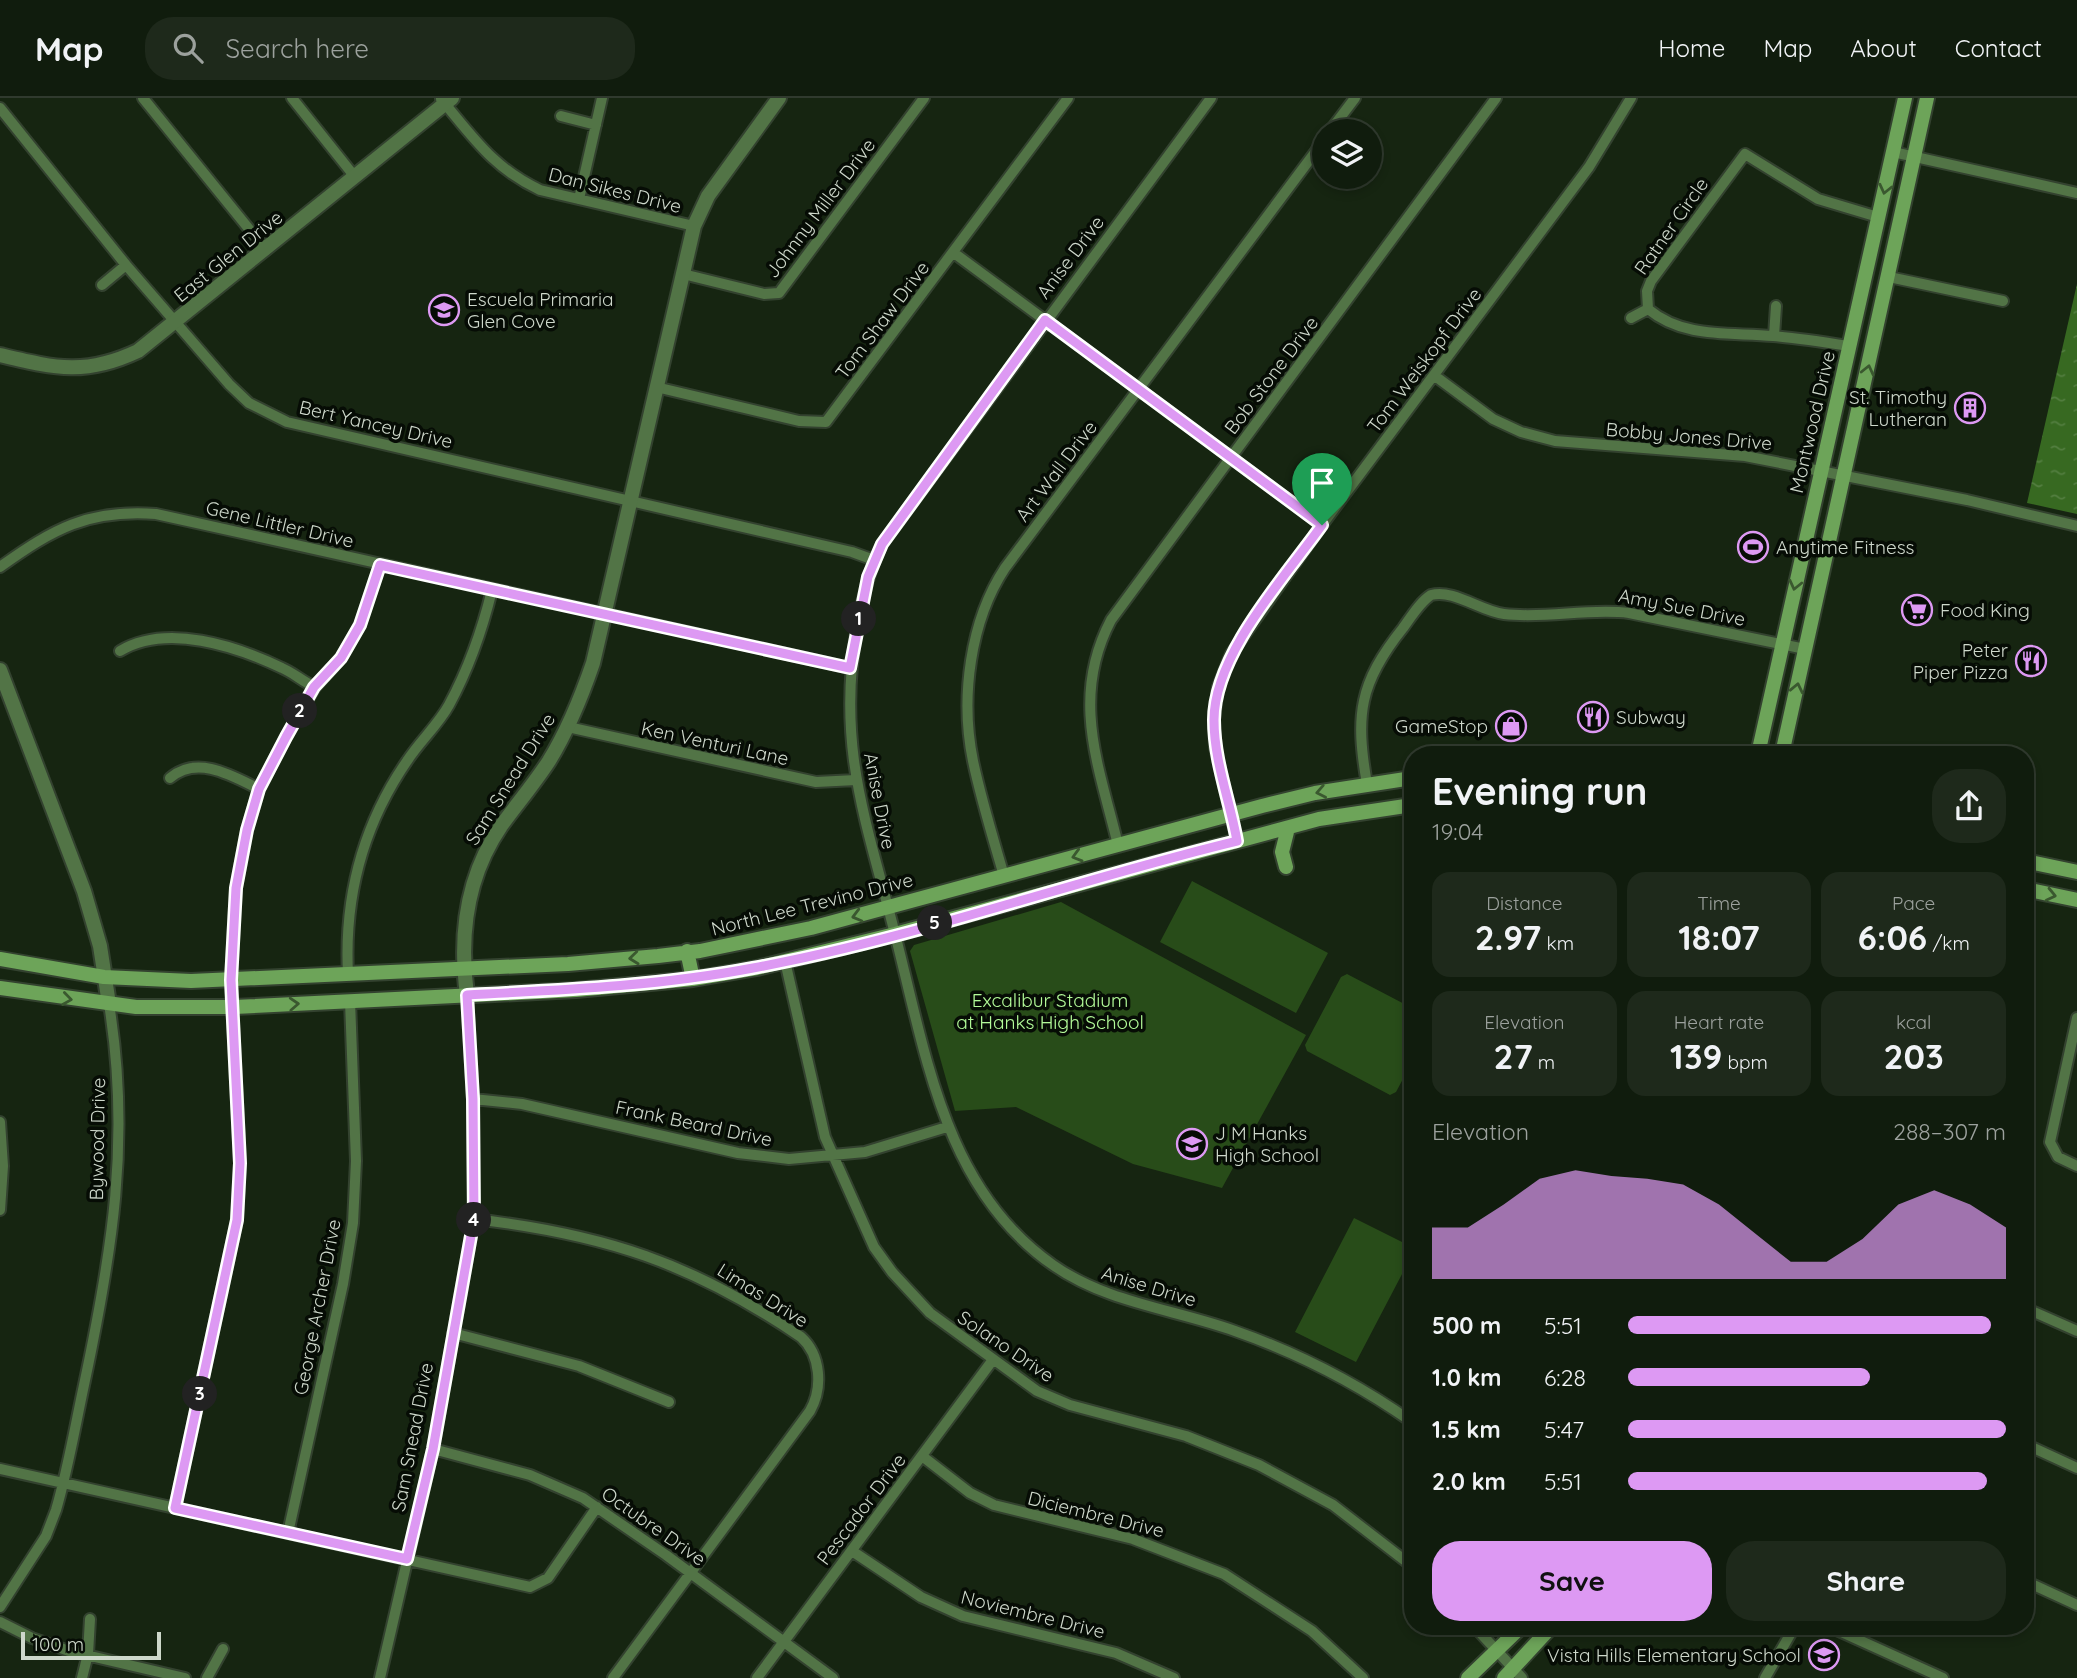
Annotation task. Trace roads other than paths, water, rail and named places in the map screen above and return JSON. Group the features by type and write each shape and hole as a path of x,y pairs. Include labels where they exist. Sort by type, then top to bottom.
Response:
{"main road":[{"name":"Montwood Drive","path":"1760,746 1905,98"},
{"path":"1784,746 1889,277 1924,99"},
{"name":"North Lee Trevino Drive","path":"0,959 104,977 166,981 568,964 687,951 776,936 1232,816 1367,784 1404,779"},
{"path":"0,988 109,1004 234,1007 576,990 693,979 785,961 895,934 1288,828 1354,812 1404,806"},
{"path":"1286,867 1282,852 1288,828"},
{"path":"2034,862 2077,872"},
{"path":"2034,891 2077,900"},
{"path":"687,951 693,979"},
{"path":"1468,1678 1513,1635"},
{"path":"1513,1675 1545,1635"}],"street":[{"path":"143,98 266,250"},
{"path":"292,98 355,177"},
{"path":"579,200 602,98"},
{"name":"Sam Snead Drive","path":"380,1678 433,1449 474,1219 473,1099 464,967 465,916 475,874 486,850 534,783 568,727 593,663 694,226 708,196 779,98"},
{"name":"Johnny Miller Drive","path":"683,274 765,294 779,293 924,98"},
{"name":"Tom Shaw Drive","path":"656,387 822,424 830,419 1068,98"},
{"name":"Anise Drive","path":"1211,98 1045,320 901,518 874,560 862,602 850,668 849,711 856,780 867,837 947,1127 971,1175 998,1215 1030,1247 1067,1274 1117,1297 1225,1328 1291,1353 1375,1397 1404,1417"},
{"path":"1339,119 1355,98"},
{"name":"Bob Stone Drive","path":"1118,845 1091,739 1090,698 1096,655 1111,620 1496,98"},
{"name":"Tom Weiskopf Drive","path":"1237,841 1216,747 1214,719 1218,687 1240,639 1589,167 1631,98"},
{"name":"East Glen Drive","path":"0,355 54,367 108,365 149,344 446,100"},
{"name":"Dan Sikes Drive","path":"446,100 497,165 513,177 540,190 694,226"},
{"name":"Bert Yancey Drive","path":"0,108 127,265 249,403 287,422 629,499 852,552 874,560"},
{"path":"561,116 596,125"},
{"path":"1893,152 2077,193"},
{"name":"Ratner Circle","path":"1648,309 1647,291 1651,281 1745,154 1818,199 1878,217"},
{"name":"Art Wall Drive","path":"1004,876 972,758 968,695 979,624 986,601 1005,568 1312,156"},
{"path":"954,253 1322,525"},
{"path":"102,285 127,265"},
{"path":"1889,277 2004,301"},
{"path":"1774,336 1776,306"},
{"path":"1631,318 1648,309 1658,317 1687,330 1774,336 1849,346"},
{"name":"Bobby Jones Drive","path":"1435,376 1493,419 1539,438 1603,446 1722,453 1844,474 2077,526"},
{"name":"Gene Littler Drive","path":"0,567 34,542 78,520 139,513 179,519 850,668"},
{"path":"175,1508 237,1220 240,1163 231,980 236,888 247,830 259,789 314,687 341,658 360,625 380,565"},
{"path":"348,974 350,902 364,845 396,778 447,708 466,672 478,644 492,590"},
{"name":"Amy Sue Drive","path":"1367,784 1359,722 1363,695 1381,655 1432,595 1446,594 1472,606 1504,614 1562,614 1603,610 1629,613 1805,649"},
{"path":"120,651 153,638 181,639 265,660 314,687"},
{"name":"Bywood Drive","path":"0,670 85,891 100,946 118,1073 119,1120 115,1224 103,1294 62,1484 46,1536 0,1607"},
{"name":"Ken Venturi Lane","path":"568,727 816,782 856,780"},
{"path":"170,778 183,769 196,766 259,789"},
{"name":"Solano Drive","path":"785,961 814,1098 834,1157 874,1247 892,1272 930,1313 992,1361 1052,1398 1186,1436 1259,1465 1342,1511 1404,1560"},
{"name":"George Archer Drive","path":"288,1533 343,1283 353,1223 356,1161 350,1001"},
{"path":"2077,1018 2050,1142 2058,1157 2077,1166"},
{"name":"Frank Beard Drive","path":"473,1099 522,1104 767,1158 834,1157 865,1152 947,1127"},
{"path":"0,1122 4,1166 0,1210"},
{"name":"Limas Drive","path":"474,1219 578,1234 653,1256 739,1297 809,1345 818,1378 813,1405 613,1678"},
{"path":"2034,1312 2077,1331"},
{"path":"453,1333 579,1366 669,1402"},
{"name":"Pescador Drive","path":"757,1678 992,1361"},
{"path":"2034,1448 2077,1468"},
{"name":"Octubre Drive","path":"433,1449 530,1475 597,1507 832,1678"},
{"name":"Diciembre Drive","path":"922,1456 970,1493 994,1505 1133,1539 1224,1574 1312,1631 1363,1678"},
{"path":"0,1469 518,1586 538,1585 557,1566 597,1507"},
{"name":"Noviembre Drive","path":"852,1551 921,1597 963,1616 1116,1653 1174,1678"},
{"path":"2034,1585 2077,1605"},
{"path":"82,1678 88,1654 90,1619"},
{"path":"0,1622 48,1644 185,1678"},
{"path":"1482,1635 1513,1675"},
{"path":"1765,1678 1790,1635"},
{"path":"1848,1635 1943,1678"},
{"path":"207,1678 223,1649"}],"water":[{"path":"2077,284 2077,514 2027,503"}],"place":[{"name":"Escuela Primaria Glen Cove","path":"444,310"},
{"name":"St. Timothy Lutheran","path":"1970,408"},
{"name":"Anytime Fitness","path":"1753,547"},
{"name":"Food King","path":"1917,610"},
{"name":"Peter Piper Pizza","path":"2031,661"},
{"name":"Subway","path":"1593,717"},
{"name":"GameStop","path":"1511,726"},
{"name":"J M Hanks High School","path":"1192,1144"},
{"name":"Vista Hills Elementary School","path":"1824,1655"}],"park label":[{"name":"Excalibur Stadium at Hanks High School","path":"1050,1011"}]}
